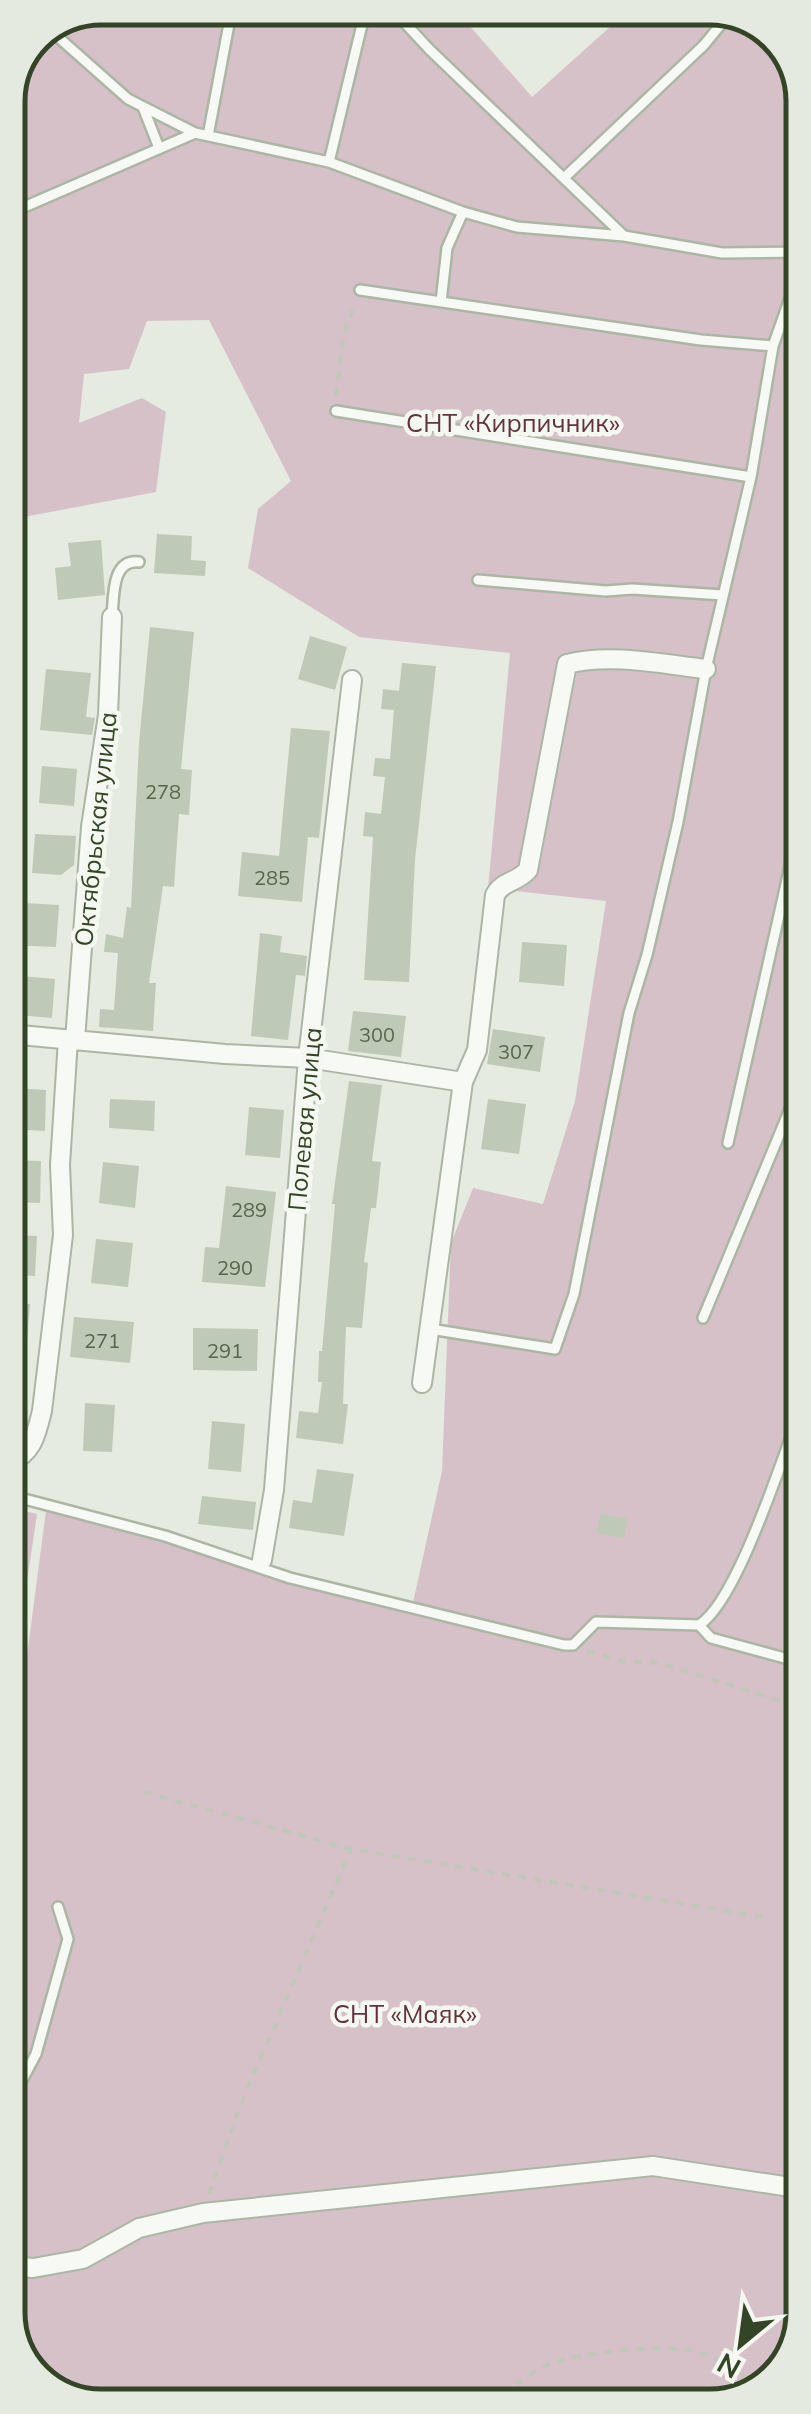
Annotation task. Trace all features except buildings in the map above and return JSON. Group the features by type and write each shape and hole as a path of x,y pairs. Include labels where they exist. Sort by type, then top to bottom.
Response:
{"street":[{"name":"Октябрьская улица","path":"25,1454 36,1438 42,1411 63,1234 60,1165 91,827 109,701 112,617"},
{"path":"422,1383 463,1082 477,1050 495,895 499,887 528,870 567,664 582,660 629,660 706,670"},
{"name":"Полевая улица","path":"260,1564 274,1490 308,1058 352,680"},
{"path":"25,1036 308,1058 463,1082"},
{"path":"25,2267 83,2259 139,2228 203,2213 654,2166 786,2186"}],"lane":[{"path":"208,136 229,25"},
{"path":"329,162 362,25"},
{"path":"406,25 624,236"},
{"path":"565,177 720,25"},
{"path":"59,38 128,99 196,133 329,162 463,212 517,227 624,236 722,253 786,252"},
{"path":"143,107 159,148"},
{"path":"25,207 196,133"},
{"path":"442,302 447,248 463,212"},
{"path":"360,290 701,340 774,346"},
{"path":"430,1329 556,1349 574,1294 630,1013 678,822 774,346 786,311"},
{"path":"336,411 750,477"},
{"path":"112,617 116,578 130,561 139,562"},
{"path":"478,580 723,596"},
{"path":"728,1142 786,887"},
{"path":"703,1318 786,1118"},
{"path":"25,1499 564,1646 574,1645 596,1622 699,1625 708,1619 735,1576 786,1447"},
{"path":"699,1625 711,1638 786,1659"},
{"path":"25,2075 36,2054 68,1939 58,1907"}],"path":[{"path":"336,411 344,334 360,290"},
{"path":"574,1645 622,1661 660,1663 786,1703"},
{"path":"144,1792 351,1849 763,1917"},
{"path":"203,2213 240,2106 351,1849"},
{"path":"513,2389 546,2366 584,2355 646,2349 696,2351 731,2366 748,2379"}],"green space":[{"path":"101,25 469,25 532,97 612,25 725,26 756,41 773,59 783,81 786,101 786,2313 782,2337 764,2367 730,2386 96,2389 72,2383 47,2367 28,2333 25,1671 47,1503 412,1607 442,1471 451,1243 473,1188 543,1204 575,1101 606,901 488,888 510,653 359,637 248,568 258,509 291,481 209,320 147,321 129,369 84,374 79,423 142,398 166,412 156,492 25,517 26,86 38,59 59,38 86,26"},
{"path":"25,1511 37,1514 25,1596"}],"park label":[{"name":"СНТ «Кирпичник»","path":"513,422"},
{"name":"СНТ «Маяк»","path":"405,2013"}]}
